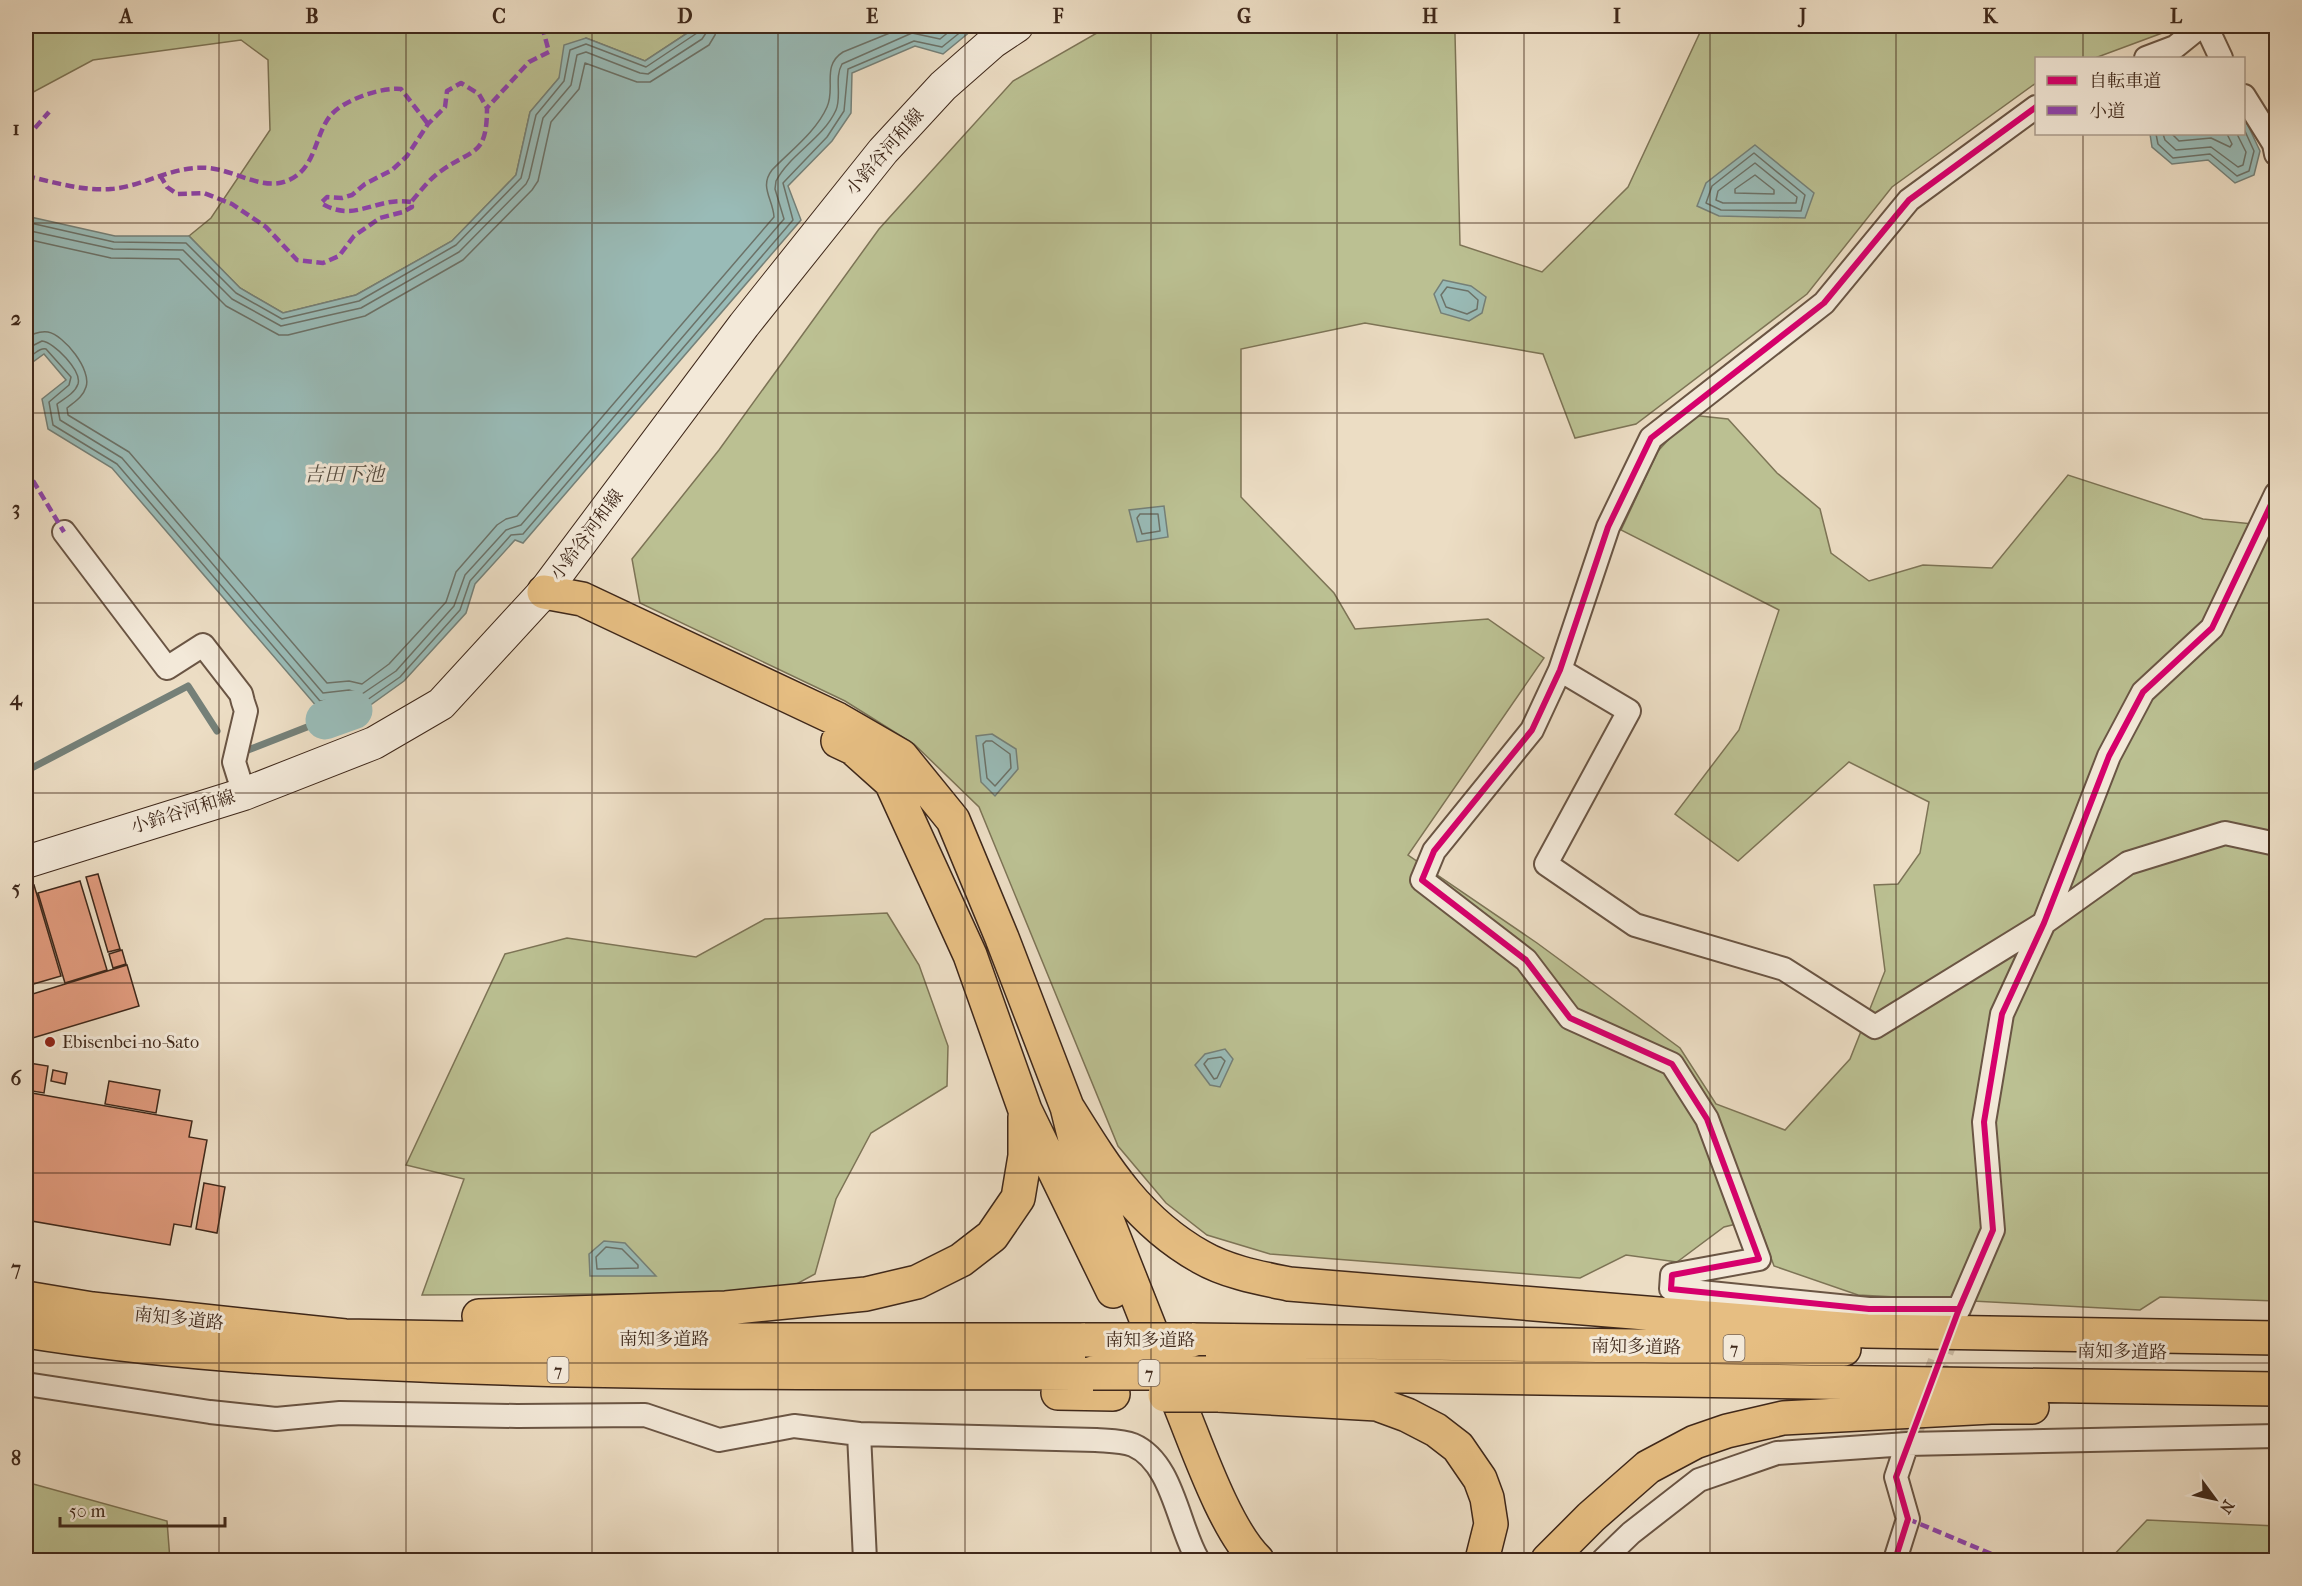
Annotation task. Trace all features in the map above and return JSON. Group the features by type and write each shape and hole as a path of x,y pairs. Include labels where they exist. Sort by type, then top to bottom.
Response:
{"highway":[{"path":"544,592 582,599 837,719 901,756 953,820 1002,938 1067,1107 1075,1139 1200,1454 1228,1517 1249,1553 1257,1560"},
{"path":"544,592 574,620 702,676 853,748 891,782 969,955 1025,1110 1118,1300 1187,1469 1216,1530 1234,1560"},
{"path":"1067,1107 1100,1161 1123,1193 1161,1231 1202,1258 1248,1275 1289,1284 1868,1331 2277,1338"},
{"path":"345,1336 369,1318 528,1316 726,1308 866,1294 917,1282 962,1260 992,1236 1018,1198 1025,1156 1025,1110"},
{"name":"南知多道路","path":"26,1298 92,1310 345,1336 556,1340 1192,1340 1590,1347 2277,1354"},
{"name":"南知多道路","path":"26,1331 108,1344 238,1356 530,1370 870,1372 1103,1383 1772,1381 2277,1389"},
{"path":"1212,1384 1377,1404 1407,1414 1436,1430 1458,1447 1480,1479 1491,1524 1482,1560"},
{"path":"1548,1560 1591,1516 1648,1467 1695,1442 1727,1431 1783,1418 1991,1407 2141,1408 2277,1401"}],"main road":[{"name":"小鈴谷河和線","path":"26,862 244,794 374,743 441,704 544,592 744,325 883,152 943,86 993,42 1017,26"}],"street":[{"path":"2149,57 2175,47 2201,26"},
{"path":"2206,26 2221,57"},
{"path":"2245,98 2274,144 2277,154"},
{"path":"2035,108 1909,200 1824,303 1651,438 1608,527 1560,670 1532,730 1434,851 1422,880 1526,960 1570,1018 1672,1064 1707,1119 1759,1258 1672,1275 1671,1289 1869,1309 1959,1309 1993,1230 1984,1122 2002,1014 2044,923 2109,756 2143,692 2212,628 2277,494"},
{"path":"64,532 167,668 203,645 241,693 246,711 234,762 244,794"},
{"path":"1560,670 1629,711 1546,864 1635,925 1784,969 1875,1027 2044,923 2128,863 2225,833 2277,844"},
{"path":"26,1384 210,1412 276,1419 340,1413 518,1416 645,1415 719,1440 794,1426 859,1434 1096,1440 1133,1445 1154,1460 1171,1491 1191,1550 1198,1560"},
{"path":"859,1434 865,1560"},
{"path":"1603,1560 1631,1533 1699,1480 1777,1453 1907,1444 2277,1436"},
{"path":"1895,1560 1908,1519 1896,1477 1907,1444"}],"green space":[{"path":"26,26 698,26 645,61 586,38 559,78 530,112 516,175 452,241 356,295 283,313 240,288 189,236 211,218 270,130 268,60 241,40 93,60 26,96"},
{"path":"1109,26 1445,26 1455,34 1460,245 1542,272 1628,187 1703,26 2176,26 2098,57 2035,57 2035,84 1892,187 1807,294 1636,424 1575,438 1543,354 1365,323 1241,349 1241,497 1334,593 1355,629 1488,619 1544,658 1408,855 1537,943 1680,1048 1716,1104 1785,1130 1850,1059 1885,971 1874,885 1898,884 1920,853 1929,802 1849,762 1738,861 1675,814 1739,730 1779,610 1621,530 1658,451 1691,415 1728,419 1777,473 1820,509 1831,553 1869,581 1923,565 1992,568 2068,475 2203,519 2273,526 2276,520 2276,1301 2160,1297 2140,1310 1858,1295 1774,1266 1757,1219 1724,1227 1677,1262 1626,1255 1580,1278 1270,1254 1207,1235 1166,1203 1118,1146 979,807 914,744 845,701 640,603 632,559 719,450 879,229 1013,81"},
{"path":"887,913 919,965 948,1046 947,1086 871,1133 836,1199 815,1274 780,1293 422,1295 464,1179 406,1165 505,954 567,938 696,957 765,919"},
{"path":"26,1482 167,1521 170,1560 26,1560"},
{"path":"2147,1520 2276,1526 2276,1560 2109,1560"}],"water":[{"name":"吉田下池","path":"698,26 977,26 943,54 915,46 852,73 851,113 832,141 788,186 801,220 523,543 515,540 475,584 466,613 404,681 355,716 350,704 318,708 112,468 48,429 42,399 66,380 44,354 30,364 26,361 26,216 115,236 189,236 240,288 283,313 356,295 452,241 516,175 530,112 559,78 564,45 586,38 645,61"},
{"path":"2245,119 2260,151 2254,175 2235,183 2208,160 2172,164 2152,147 2150,135 2245,135"},
{"path":"1755,145 1814,193 1805,218 1719,216 1697,206 1706,183"},
{"path":"1443,280 1471,286 1486,297 1482,313 1469,321 1441,313 1434,294"},
{"path":"1164,506 1168,537 1137,542 1129,510"},
{"path":"992,734 1016,749 1018,769 995,796 981,782 976,736"},
{"path":"1225,1049 1233,1059 1220,1087 1210,1085 1195,1065 1205,1054"},
{"path":"604,1241 625,1243 656,1276 590,1276 589,1254"}],"building":[{"path":"98,874 120,949 108,952 86,877"},
{"path":"80,881 107,970 65,983 38,893"},
{"path":"34,885 61,976 30,985 26,971 26,888"},
{"path":"122,950 126,964 113,968 109,954"},
{"path":"127,965 139,1006 26,1040 26,996"},
{"path":"29,1063 48,1066 44,1093 26,1090"},
{"path":"53,1070 67,1073 65,1084 51,1081"},
{"path":"109,1081 160,1090 156,1113 105,1104"},
{"path":"26,1092 192,1121 189,1137 207,1140 191,1227 174,1224 170,1245 26,1220"},
{"path":"204,1183 225,1187 217,1233 196,1229"}],"waterway":[{"path":"26,771 188,686 217,731"},
{"path":"325,720 353,710"},
{"path":"248,750 325,720"}],"tunnel":[{"path":"1907,1444 1954,1322"}],"marked path":[{"path":"160,175 167,187 177,194 204,193 232,204 266,227 297,260 323,263 339,256 354,236 380,218 403,212 412,207 411,202 433,178 476,149 484,135 487,108 529,62 549,52 542,26"},
{"path":"411,202 399,201 344,211 321,203 327,197 342,198 352,195 365,184 392,170 407,156 428,124 445,107 447,91 461,83 479,94 487,108"},
{"path":"26,176 78,187 111,189 183,170 209,168 259,182 279,183 298,175 305,168 325,124 336,110 353,100 383,90 401,89 428,124"},
{"path":"26,138 49,112"},
{"path":"26,469 64,532"},
{"path":"2276,1511 2274,1523 2276,1538"},
{"path":"1908,1519 2006,1560"}],"cycle path":[{"path":"1959,1309 1869,1309 1671,1289 1672,1275 1759,1259 1707,1119 1672,1064 1570,1018 1526,960 1422,880 1434,851 1532,730 1560,670 1608,527 1651,438 1824,303 1909,200 2035,108"},
{"path":"1895,1560 1908,1519 1896,1477 1959,1309 1993,1230 1984,1122 2002,1014 2044,923 2109,756 2143,692 2212,628 2276,494"}],"place":[{"name":"Ebisenbei-no-Sato","path":"50,1042"}]}
